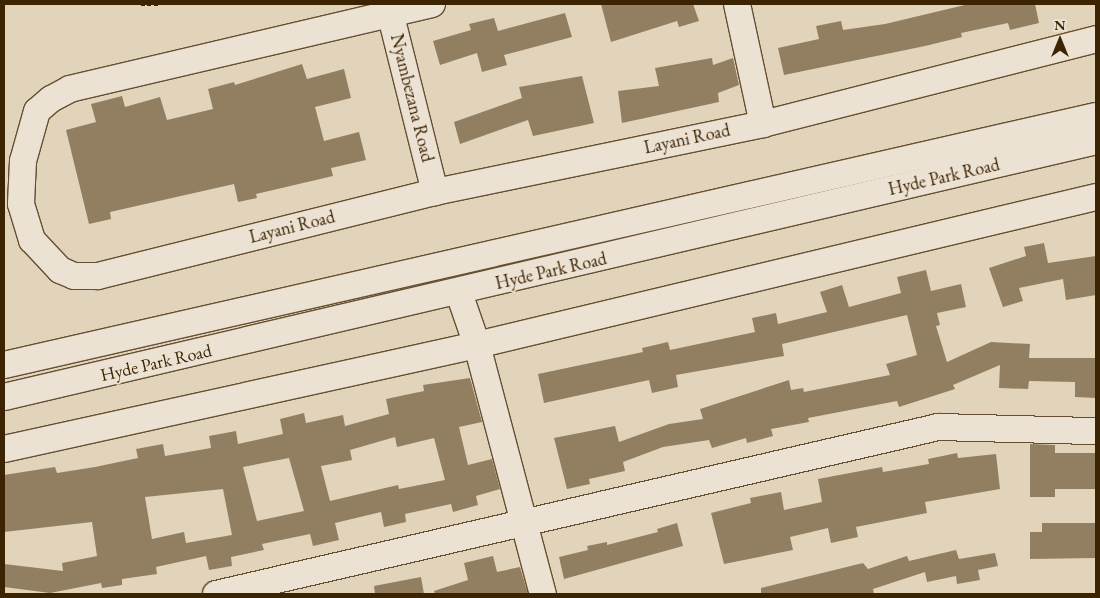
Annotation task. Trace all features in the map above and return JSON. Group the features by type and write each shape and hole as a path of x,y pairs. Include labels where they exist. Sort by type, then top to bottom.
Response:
{"street":[{"name":"Layani Road","path":"432,4 389,8 70,89 51,99 37,111 30,128 23,161 21,204 25,226 43,255 60,270 74,276 98,276 435,192 763,124 1096,39"},
{"path":"736,4 763,124"},
{"name":"Nyambezana Road","path":"389,8 435,192"},
{"name":"Hyde Park Road","path":"4,364 1096,116"},
{"name":"Hyde Park Road","path":"4,397 459,293 1096,141"},
{"path":"4,449 477,345 1096,197"},
{"path":"459,293 477,345 543,594"},
{"path":"216,594 938,427 1096,430"}],"path":[{"path":"141,4 160,4"}],"building":[{"path":"601,4 693,4 699,21 679,27 677,21 611,42"},
{"path":"969,4 1035,4 1039,23 1010,30 1008,23 961,33 962,37 925,46 784,75 778,48 819,39 816,26 841,21 843,30 885,24"},
{"path":"565,13 572,37 504,55 507,65 482,72 477,53 440,65 433,41 471,30 469,24 494,18 498,31"},
{"path":"712,58 713,65 733,58 739,85 718,93 719,102 622,123 618,91 659,86 655,68"},
{"path":"302,64 307,79 344,69 351,98 315,107 324,141 359,132 366,160 331,168 333,176 256,194 257,198 238,202 234,184 110,212 111,219 89,224 66,130 96,122 91,104 122,96 125,107 160,97 167,120 213,109 208,89 234,82 235,85"},
{"path":"582,76 594,123 533,136 528,120 460,144 454,122 522,98 519,87"},
{"path":"1044,243 1048,263 1096,256 1096,295 1066,300 1063,279 1019,288 1023,301 1003,307 989,268 1026,256 1024,247"},
{"path":"926,270 931,291 961,284 966,307 937,313 940,325 936,326 947,362 991,342 1030,344 1029,358 1096,358 1096,398 1075,397 1075,382 1029,381 1028,389 999,388 1000,365 953,385 955,389 899,407 897,401 808,418 809,422 771,429 773,436 747,443 746,438 712,448 709,440 663,447 623,462 625,471 589,479 590,484 567,489 554,438 615,426 619,442 669,424 703,419 700,409 789,380 791,390 803,388 804,392 890,375 886,364 917,355 907,315 782,344 784,356 676,375 678,387 652,393 649,380 544,403 538,374 643,352 642,348 668,342 670,350 755,332 752,318 776,313 778,324 827,312 820,292 842,285 849,307 901,293 897,277"},
{"path":"470,378 482,422 459,427 468,465 492,459 500,489 476,496 478,505 453,512 451,504 405,514 406,522 384,527 381,512 335,523 339,540 313,546 310,534 262,544 264,550 231,557 232,566 209,570 206,556 156,567 157,574 122,579 122,585 102,588 101,583 50,593 4,587 4,564 63,571 62,563 97,556 92,522 4,532 4,475 55,467 57,473 95,467 138,458 136,449 163,444 165,456 211,448 209,436 236,431 238,444 283,434 280,419 304,413 306,423 343,415 345,426 389,414 386,399 424,391 423,385","holes":["395,437 397,447 434,438 445,480 399,489 398,485 330,501 321,466 352,460 350,450","289,458 304,511 257,521 243,467","223,489 232,535 186,543 184,532 152,539 145,497"]},
{"path":"1030,444 1055,445 1055,453 1096,453 1096,489 1055,489 1055,497 1030,497"},
{"path":"957,453 958,458 996,454 1000,489 925,502 927,513 856,527 858,537 831,543 828,528 790,537 793,550 724,564 711,513 751,503 750,498 781,492 784,510 822,502 818,479 882,467 883,472 929,464 928,459"},
{"path":"677,523 683,546 564,579 559,557 588,550 587,546 607,542 607,545 658,532 657,529"},
{"path":"1042,523 1096,523 1096,558 1030,559 1030,532 1042,532"},
{"path":"956,550 959,559 995,553 998,566 978,570 980,580 957,584 956,576 927,582 925,572 873,589 874,594 761,594 761,588 863,563 868,569 907,556 909,561"},
{"path":"493,556 497,572 520,567 528,594 435,594 434,591 468,580 464,563"},
{"path":"421,577 424,594 375,594 374,586"}]}
